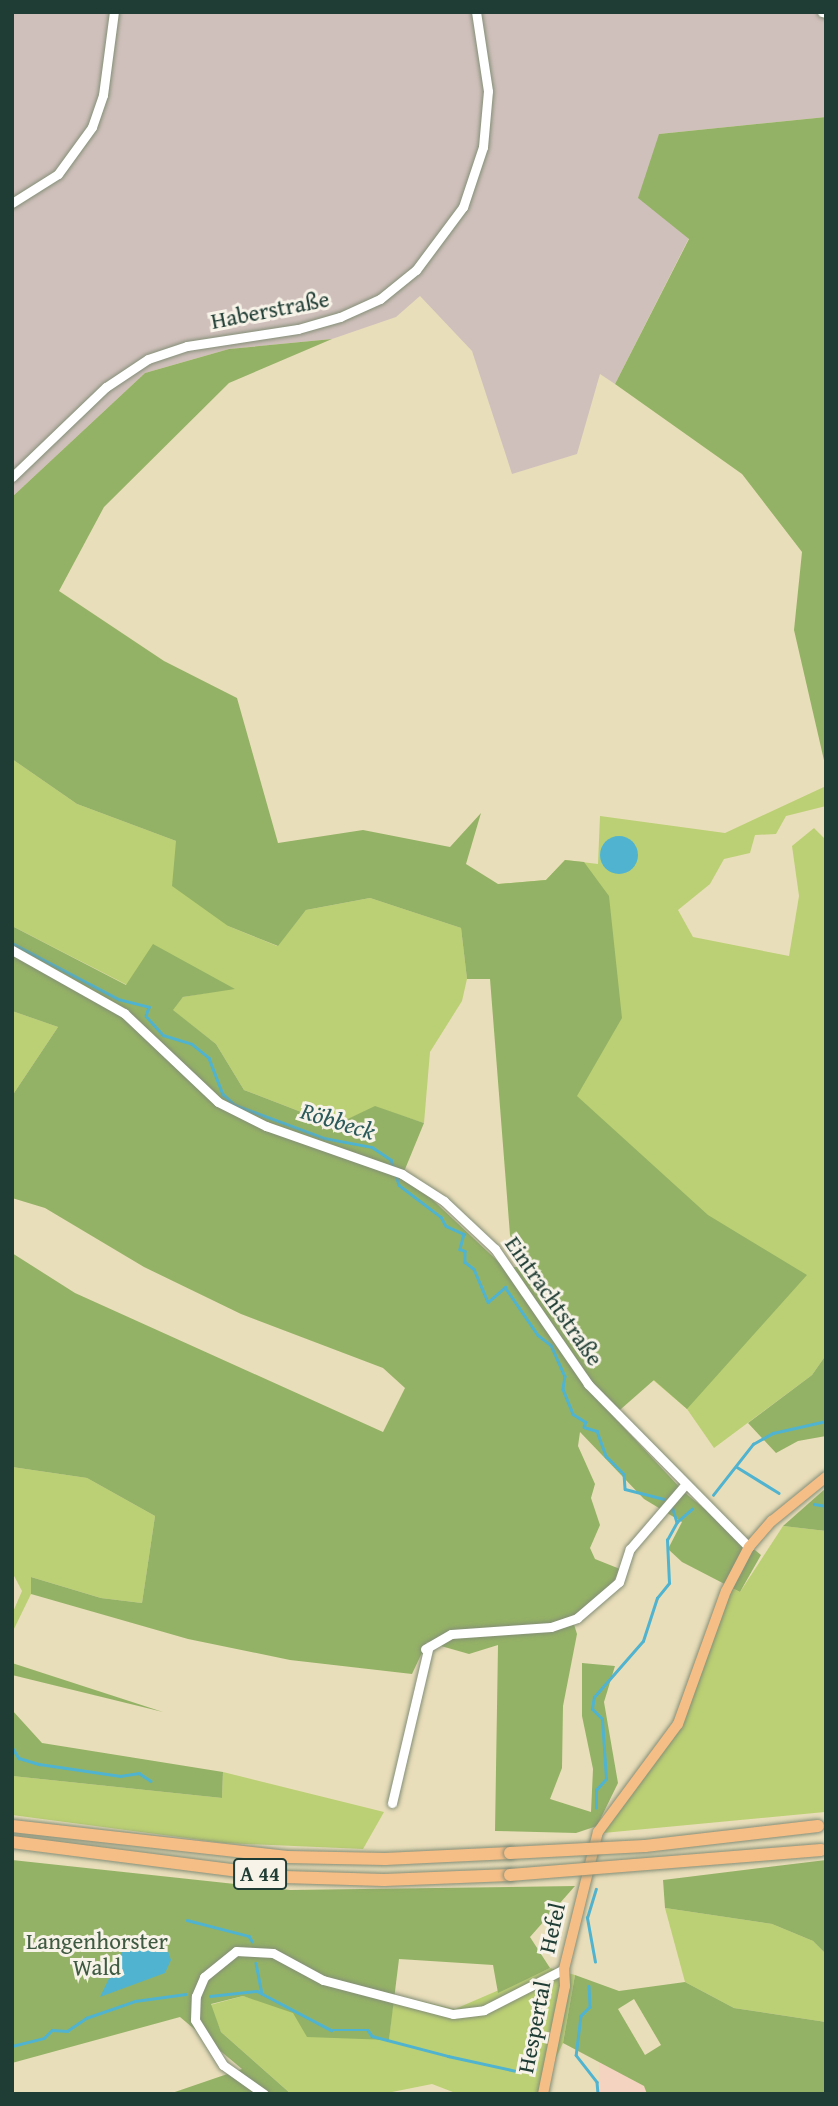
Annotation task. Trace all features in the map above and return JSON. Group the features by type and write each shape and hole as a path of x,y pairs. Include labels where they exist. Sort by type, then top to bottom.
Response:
{"highway":[{"name":"A 44","path":"12,1826 286,1857 384,1859 645,1846 822,1826"},
{"name":"A 44","path":"12,1842 284,1877 384,1880 510,1875 824,1850"}],"main road":[{"name":"Hefel","path":"564,1969 598,1832 678,1724 726,1591 749,1547 772,1521 826,1477"},
{"name":"Hespertal","path":"543,2094 565,1986 564,1969"}],"street":[{"path":"12,203 58,174 92,127 103,95 114,12"},
{"name":"Haberstraße","path":"12,477 106,387 148,359 187,346 298,330 340,317 380,299 416,270 463,207 483,147 488,91 476,12"},
{"name":"Eintrachtstraße","path":"12,950 124,1013 218,1102 266,1126 402,1174 444,1201 495,1249 588,1384 684,1486 749,1547"},
{"path":"392,1803 426,1649 451,1634 551,1627 577,1618 619,1582 630,1549 684,1486"},
{"name":"Hefel","path":"264,2094 223,2065 195,2020 196,1996 204,1977 236,1951 273,1953 323,1980 453,2014 484,2010 564,1969"}],"shaded area":[{"path":"12,12 826,12 826,117 659,134 689,238 615,384 600,374 577,454 512,474 472,351 420,296 396,317 332,339 229,349 145,373 12,497"},
{"path":"599,2060 644,2086 647,2094 600,2094"}],"green space":[{"path":"826,117 826,769 794,630 802,552 742,474 615,384 689,239 638,198 659,134"},
{"path":"332,339 229,383 104,507 59,591 164,661 237,698 278,843 363,830 450,847 481,813 466,864 498,884 546,880 565,860 584,862 609,896 622,1018 577,1096 708,1215 807,1275 687,1409 654,1380 613,1416 684,1492 761,1555 740,1592 682,1562 668,1549 682,1522 644,1499 580,1432 578,1446 595,1484 591,1498 600,1525 590,1548 595,1559 620,1569 609,1591 572,1618 577,1634 563,1706 562,1768 550,1799 591,1812 593,1769 582,1716 582,1663 615,1666 604,1702 618,1783 597,1826 576,1833 495,1831 498,1645 469,1654 427,1642 412,1674 290,1660 188,1639 31,1594 31,1577 101,1598 142,1603 155,1516 87,1478 12,1467 12,1253 75,1293 383,1432 405,1388 383,1368 241,1314 144,1267 45,1208 12,1198 12,1096 58,1027 12,1011 12,926 126,985 153,944 235,989 183,997 173,1010 216,1044 244,1090 335,1125 375,1106 424,1123 401,1179 418,1186 504,1267 522,1267 510,1235 490,979 467,979 461,928 370,898 306,910 278,946 228,926 172,886 176,841 77,804 12,759 12,497 145,373 229,349"},
{"path":"12,759 77,804 176,841 228,926 277,946 306,910 370,898 461,928 467,979 462,1001 430,1052 424,1123 375,1107 335,1125 244,1090 216,1044 172,1010 183,997 234,988 127,985 12,926"},
{"path":"826,786 826,806 786,816 776,834 755,835 750,853 724,859 710,884 678,910 693,937 789,956 799,896 792,846 814,828 826,840 826,1355 812,1375 714,1448 687,1409 653,1380 499,884 546,880 565,860 598,864 600,816 725,833"},
{"path":"12,1011 58,1027 12,1096"},
{"path":"826,1355 826,1436 798,1441 776,1453 748,1423 812,1375"},
{"path":"12,1467 87,1478 155,1516 142,1603 101,1598 31,1577 31,1594 12,1633 12,1614 22,1591 12,1572"},
{"path":"826,1488 826,1531 783,1526"},
{"path":"783,1526 826,1531 825,1812 603,1833 665,1746 728,1586 740,1592"},
{"path":"12,1663 163,1712 12,1675"},
{"path":"12,1710 42,1743 223,1772 222,1798 12,1776"},
{"path":"223,1772 384,1812 363,1849 224,1843 12,1815 12,1776 222,1798"},
{"name":"Langenhorster Wald","path":"12,1860 290,1890 575,1886 530,1937 550,1968 498,1993 493,1965 399,1959 389,2040 307,2037 293,2013 243,1996 211,2004 221,2032 291,2094 169,2094 242,2069 180,2017 12,2063"},
{"path":"826,1860 826,1954 813,1941 772,1924 665,1908 663,1880"},
{"path":"665,1908 772,1924 813,1941 826,1954 826,2022 734,2008 685,1982"},
{"path":"550,1968 575,1975 563,2043 539,2094 458,2094 432,2084 382,2094 291,2094 221,2032 210,2005 243,1996 389,2039 394,1995 455,2009"},
{"path":"575,1975 619,1991 685,1982 734,2008 826,2022 826,2094 647,2094 644,2086 563,2043","holes":["634,1999 661,2045 645,2055 618,2009"]}],"water":[{"path":"619,836 632,842 638,855 632,868 619,874 606,868 600,855 606,842"},
{"path":"141,1940 160,1941 168,1951 171,1960 165,1973 100,1997 122,1952"}],"waterway":[{"name":"Röbbeck","path":"12,943 118,999 149,1007 146,1016 163,1035 192,1044 209,1058 223,1094 235,1105 324,1138 372,1147 391,1160 399,1185 441,1217 446,1226 464,1234 460,1249 465,1251 465,1262 474,1269 488,1302 505,1287 538,1335 551,1345 565,1376 563,1389 573,1414 586,1422 584,1427 597,1431 606,1456 624,1474 625,1489 664,1499"},
{"path":"713,1495 753,1444 773,1433 826,1421"},
{"path":"737,1467 779,1493"},
{"path":"814,1504 826,1506"},
{"name":"Röbbeck","path":"672,1506 677,1522"},
{"path":"596,1808 596,1790 606,1779 602,1719 592,1709 594,1697 643,1641 657,1598 669,1583 667,1540 677,1522 692,1509"},
{"path":"12,1747 19,1758 39,1764 120,1776 139,1773 151,1781"},
{"path":"595,1962 587,1918 596,1889"},
{"path":"187,1920 249,1936 252,1941"},
{"path":"256,1963 262,1993"},
{"path":"589,1986 590,2007 581,2016 576,2055 597,2082 598,2094"},
{"path":"210,1996 257,1991 331,2030 368,2030 372,2036 448,2056 516,2071 535,2069"},
{"path":"12,2046 44,2038 52,2030 67,2031 86,2018 135,2001 186,1994"}]}
